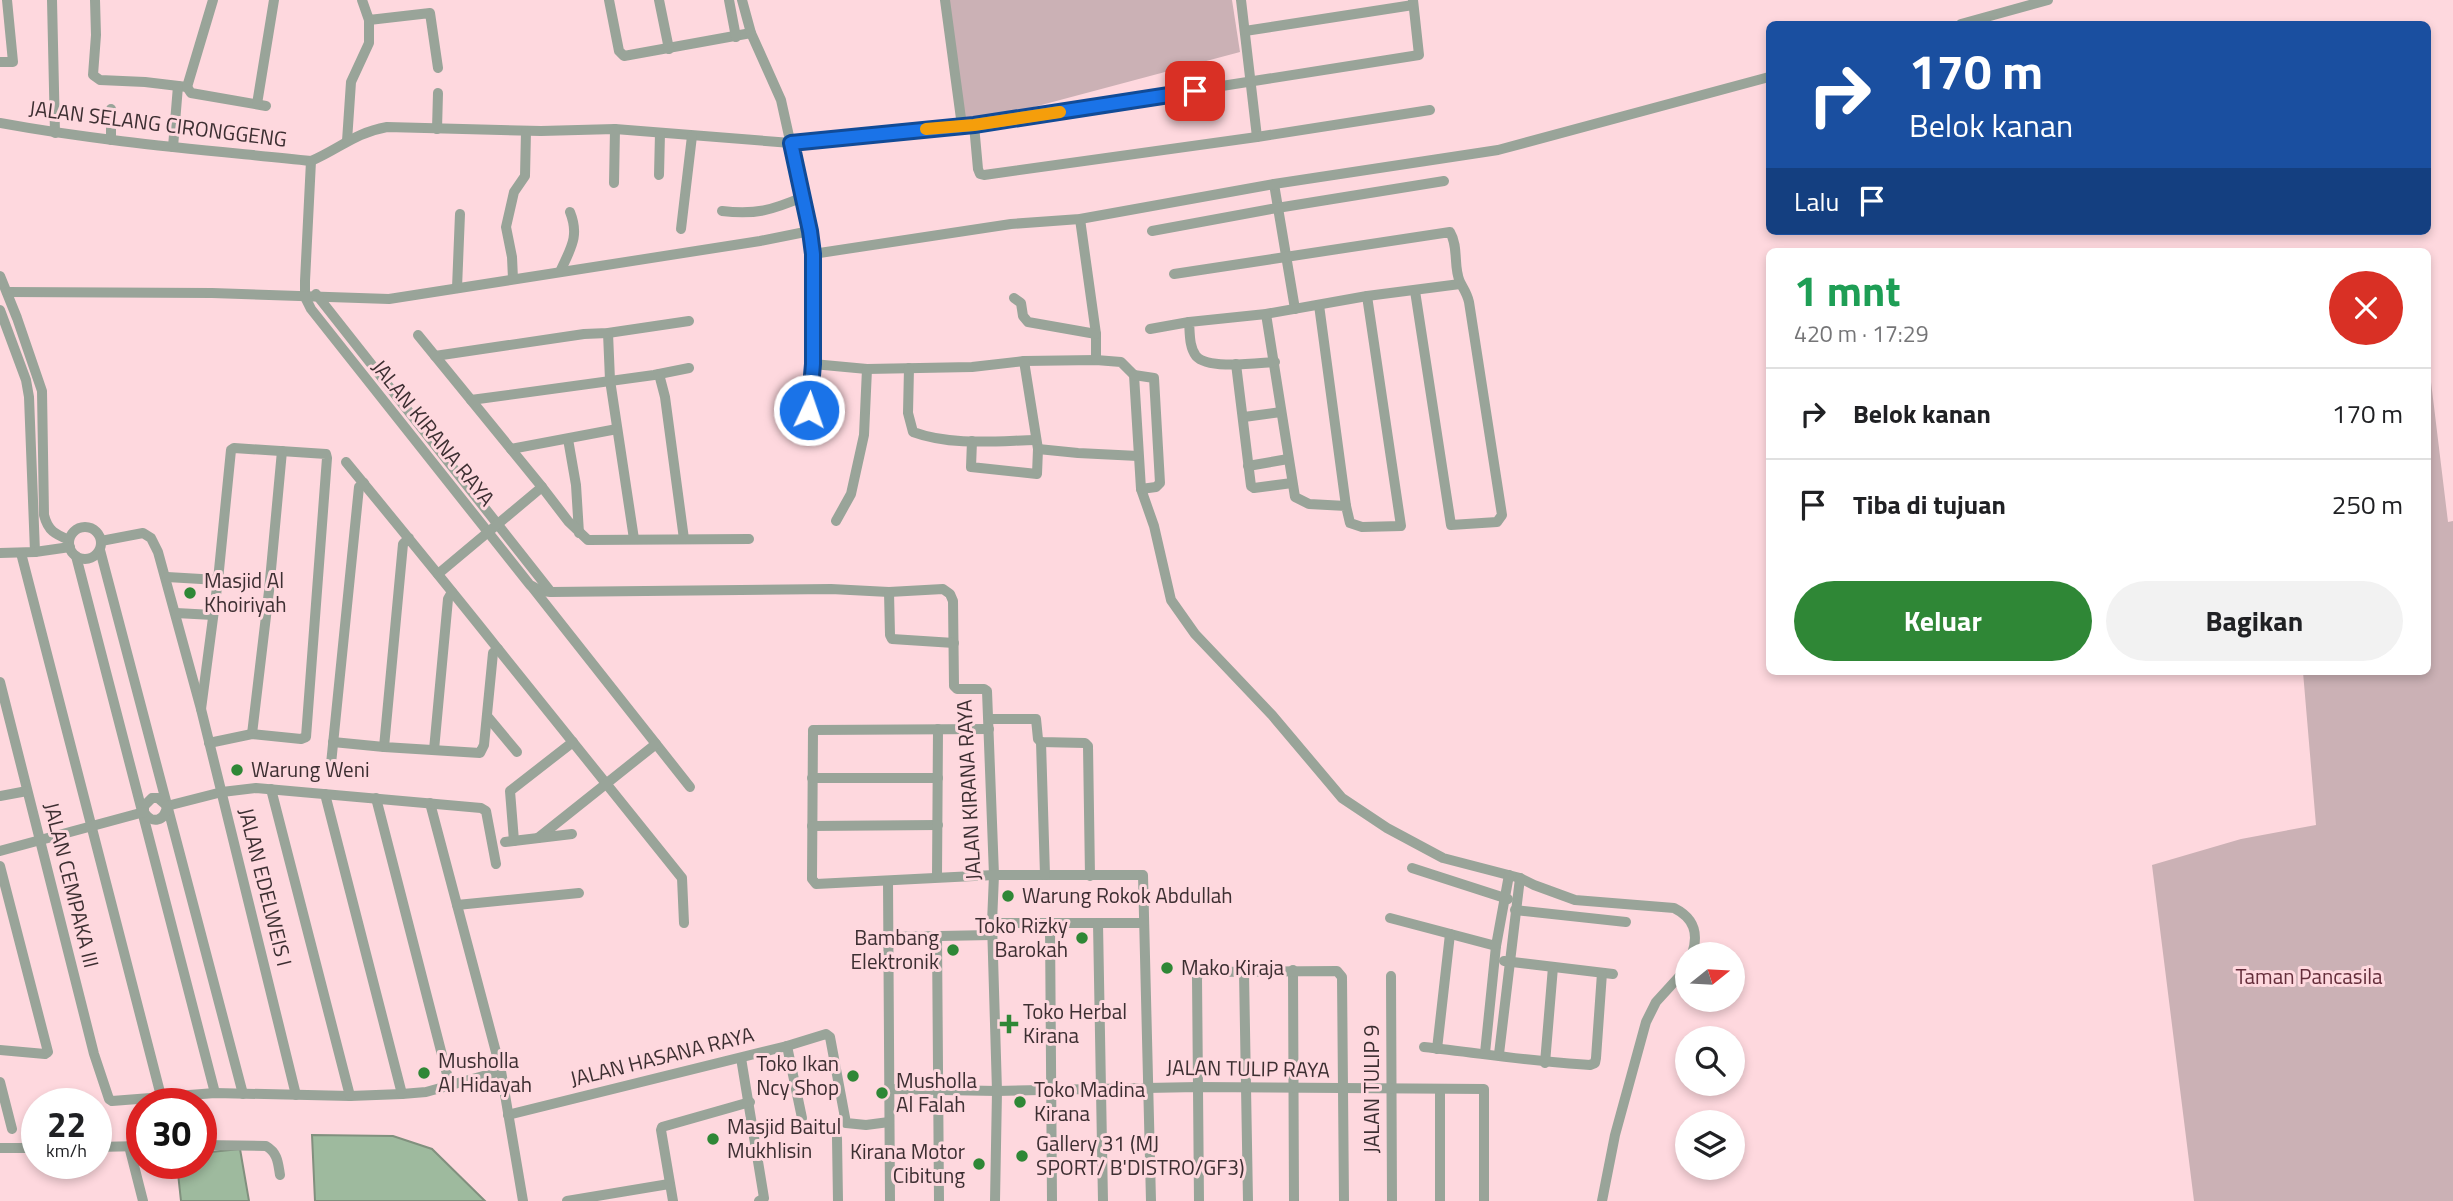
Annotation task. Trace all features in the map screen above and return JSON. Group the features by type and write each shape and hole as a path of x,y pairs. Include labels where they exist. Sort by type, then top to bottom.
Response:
{"street":[{"path":"0,62 13,62 7,0"},
{"path":"52,0 55,133"},
{"path":"95,0 95,77 100,80 182,87 191,93 261,105 274,0"},
{"path":"173,147 182,87 213,0"},
{"path":"347,141 351,82 369,43 369,20 362,0"},
{"path":"422,0 424,12"},
{"path":"609,0 621,55 751,33"},
{"path":"659,0 669,49"},
{"path":"729,0 736,37"},
{"path":"742,0 751,33 781,100 810,231 813,254 813,364 809,402 813,430"},
{"path":"945,0 962,126"},
{"path":"1241,0 1257,137"},
{"path":"1972,21 2048,0"},
{"path":"305,297 312,161 362,132 387,127 526,131 615,129 791,143 974,125 1419,55 1413,2 1245,31"},
{"path":"369,20 424,12 431,15 439,68"},
{"path":"813,254 1011,224 1080,219 1274,184 1497,150 1766,78"},
{"path":"437,129 438,93"},
{"path":"111,109 111,140"},
{"path":"974,125 978,169 980,174 984,175 1430,110"},
{"name":"JALAN SELANG CIRONGGENG","path":"0,123 111,140 312,161"},
{"path":"614,183 615,129"},
{"path":"513,279 506,227 514,191 525,176 526,131"},
{"path":"659,175 660,133"},
{"path":"681,229 692,136"},
{"path":"1152,231 1444,181"},
{"path":"1274,184 1295,309"},
{"path":"722,211 757,213 776,209 803,197"},
{"path":"560,272 575,238 570,212"},
{"path":"457,288 460,214"},
{"path":"1080,219 1096,334 1096,360"},
{"path":"7,292 212,293 389,299 810,231"},
{"path":"1174,274 1450,232 1454,241 1460,284 1466,289 1469,302 1502,515 1501,519 1494,522 1451,525 1415,291"},
{"path":"0,276 17,318 44,407 44,515 47,527 87,559 96,554 100,545"},
{"name":"JALAN KIRANA RAYA","path":"305,281 551,592"},
{"path":"1150,329 1460,284"},
{"path":"1319,305 1350,523 1357,527 1401,526 1367,296"},
{"name":"JALAN KIRANA RAYA","path":"305,297 319,321 690,787"},
{"path":"1014,298 1021,303 1023,316 1028,322 1096,334"},
{"path":"0,310 3,325 26,380 29,397 35,552"},
{"path":"1266,314 1294,495 1298,500 1322,506 1346,506"},
{"path":"3,325 17,318"},
{"path":"435,356 689,321"},
{"path":"1189,322 1192,347 1202,361 1236,365 1275,362"},
{"path":"608,333 610,380 634,539"},
{"path":"418,335 579,533 591,540 749,539"},
{"path":"813,364 867,369 972,367 1024,361 1121,362 1134,375 1154,378 1160,483 1156,487 1141,489"},
{"path":"972,441 971,467 1037,474 1036,444 1024,361"},
{"path":"1236,365 1251,486 1254,488 1292,483"},
{"path":"471,400 689,368"},
{"path":"909,368 908,412 914,432 972,441 1036,444 1078,453 1138,456"},
{"path":"836,521 851,494 864,435 867,369"},
{"path":"659,374 665,397 684,539"},
{"path":"1134,375 1141,489 1154,526 1171,600 1195,634 1272,715 1342,798 1387,828 1443,858 1514,876 1575,900 1674,908 1683,912 1694,924 1695,942"},
{"path":"1244,417 1281,412"},
{"path":"511,449 617,429"},
{"path":"1136,429 1158,429"},
{"path":"568,439 576,485 579,533"},
{"path":"201,709 231,450 324,453 327,458 307,734 301,739 252,734 209,743"},
{"path":"252,734 282,451"},
{"path":"1248,466 1288,460"},
{"path":"346,462 682,878 684,923"},
{"path":"331,764 359,487 364,483"},
{"path":"438,573 542,487"},
{"path":"214,1088 144,812 72,548 77,529 86,527 94,530 100,545 243,1094"},
{"name":"JALAN EDELWEIS I","path":"100,545 147,534 155,545 167,577 296,1095"},
{"path":"383,747 403,544 409,538"},
{"path":"0,553 72,548"},
{"path":"21,553 159,1088"},
{"path":"167,577 218,580"},
{"path":"530,585 541,591 551,592 831,589 889,592 943,589 950,594 953,601 954,643 892,639 889,592"},
{"path":"434,750 448,599 453,592"},
{"path":"176,613 213,615"},
{"name":"JALAN KIRANA RAYA","path":"954,643 954,687 986,690 989,724 997,1091 995,1201"},
{"path":"484,745 493,653 498,649"},
{"name":"JALAN CEMPAKA III","path":"0,682 107,1096 111,1101 126,1100"},
{"path":"488,716 517,752"},
{"path":"1045,875 1041,742 1038,739 1037,719 937,729 814,729 814,883 994,875 1143,876 1151,1201"},
{"path":"937,729 937,877"},
{"path":"333,742 475,754 500,732"},
{"path":"572,834 510,842 510,791 573,742"},
{"path":"1041,742 1084,743 1088,748 1090,876"},
{"path":"538,838 656,744"},
{"path":"812,778 938,778"},
{"path":"167,806 222,792 271,789 484,808 496,864"},
{"path":"271,789 350,1096"},
{"path":"0,796 27,791"},
{"path":"325,794 402,1094"},
{"path":"152,798 158,798 167,806 162,819 155,821 148,818 144,812 144,806 152,798"},
{"path":"376,799 450,1086"},
{"path":"430,803 501,1071 523,1201"},
{"path":"0,851 144,812"},
{"path":"812,825 938,825"},
{"path":"0,866 48,1052 45,1054 0,1050"},
{"path":"1412,868 1504,898 1516,906 1626,922"},
{"path":"1485,1053 1496,946 1504,898 1514,876"},
{"path":"1499,1054 1516,906 1514,876"},
{"path":"888,881 890,1201"},
{"path":"457,905 579,893"},
{"path":"1390,918 1496,946"},
{"path":"1098,923 1103,1201"},
{"path":"888,937 937,936 1050,924 1144,923"},
{"path":"1050,924 1052,1201"},
{"path":"1437,1049 1450,934"},
{"path":"937,936 939,1201"},
{"path":"1424,1048 1499,1054 1545,1063 1594,1063 1607,974 1495,958"},
{"path":"1545,1063 1553,967"},
{"path":"1293,970 1294,1201"},
{"path":"1199,1201 1196,977 1201,972 1293,970 1340,973 1344,1201"},
{"path":"1244,972 1248,1201"},
{"name":"JALAN TULIP 9","path":"1391,976 1392,1201"},
{"path":"1602,1201 1615,1135 1646,1023 1656,1002 1675,981"},
{"name":"JALAN HASANA RAYA","path":"508,1115 741,1058 826,1034 830,1037 846,1124 889,1122"},
{"path":"787,1046 802,1118"},
{"path":"741,1058 764,1198 759,1201"},
{"path":"217,1093 350,1096 402,1094 426,1092 501,1071"},
{"path":"0,1082 2,1100 12,1129"},
{"name":"JALAN TULIP RAYA","path":"888,1090 997,1091 1149,1087 1485,1089 1485,1201"},
{"path":"1440,1090 1440,1201"},
{"path":"673,1201 662,1127 750,1102"},
{"path":"838,1138 838,1201"},
{"path":"217,1145 266,1146 273,1150 277,1157 280,1175"},
{"path":"0,1148 21,1148"},
{"path":"137,1179 143,1201"},
{"path":"568,1201 670,1184"}],"green space":[{"path":"945,0 1232,0 1240,52 962,126"},
{"name":"Taman Pancasila","path":"2431,382 2448,522 2453,521 2453,1201 2194,1201 2152,865 2241,839 2316,825 2303,675 2431,675"}],"shaded area":[{"path":"312,1135 393,1136 432,1149 485,1201 315,1201"},
{"path":"240,1149 249,1201 181,1201 179,1179 217,1179 217,1151"}],"slow traffic":[{"path":"926,129 1060,112"}],"place":[{"name":"Masjid Al Khoiriyah","path":"190,593"},
{"name":"Warung Weni","path":"237,770"},
{"name":"Warung Rokok Abdullah","path":"1008,896"},
{"name":"Toko Rizky Barokah","path":"1082,938"},
{"name":"Bambang Elektronik","path":"953,950"},
{"name":"Mako Kiraja","path":"1167,968"},
{"name":"Toko Herbal Kirana","path":"1009,1024"},
{"name":"Musholla Al Hidayah","path":"424,1073"},
{"name":"Toko Ikan Ncy Shop","path":"853,1076"},
{"name":"Musholla Al Falah","path":"882,1093"},
{"name":"Toko Madina Kirana","path":"1020,1102"},
{"name":"Masjid Baitul Mukhlisin","path":"713,1139"},
{"name":"Gallery 31 (MJ SPORT/ B'DISTRO/GF3)","path":"1022,1156"},
{"name":"Kirana Motor Cibitung","path":"979,1164"}],"route":[{"path":"809,410 813,364 813,254 791,143 974,125 1195,91"}]}
